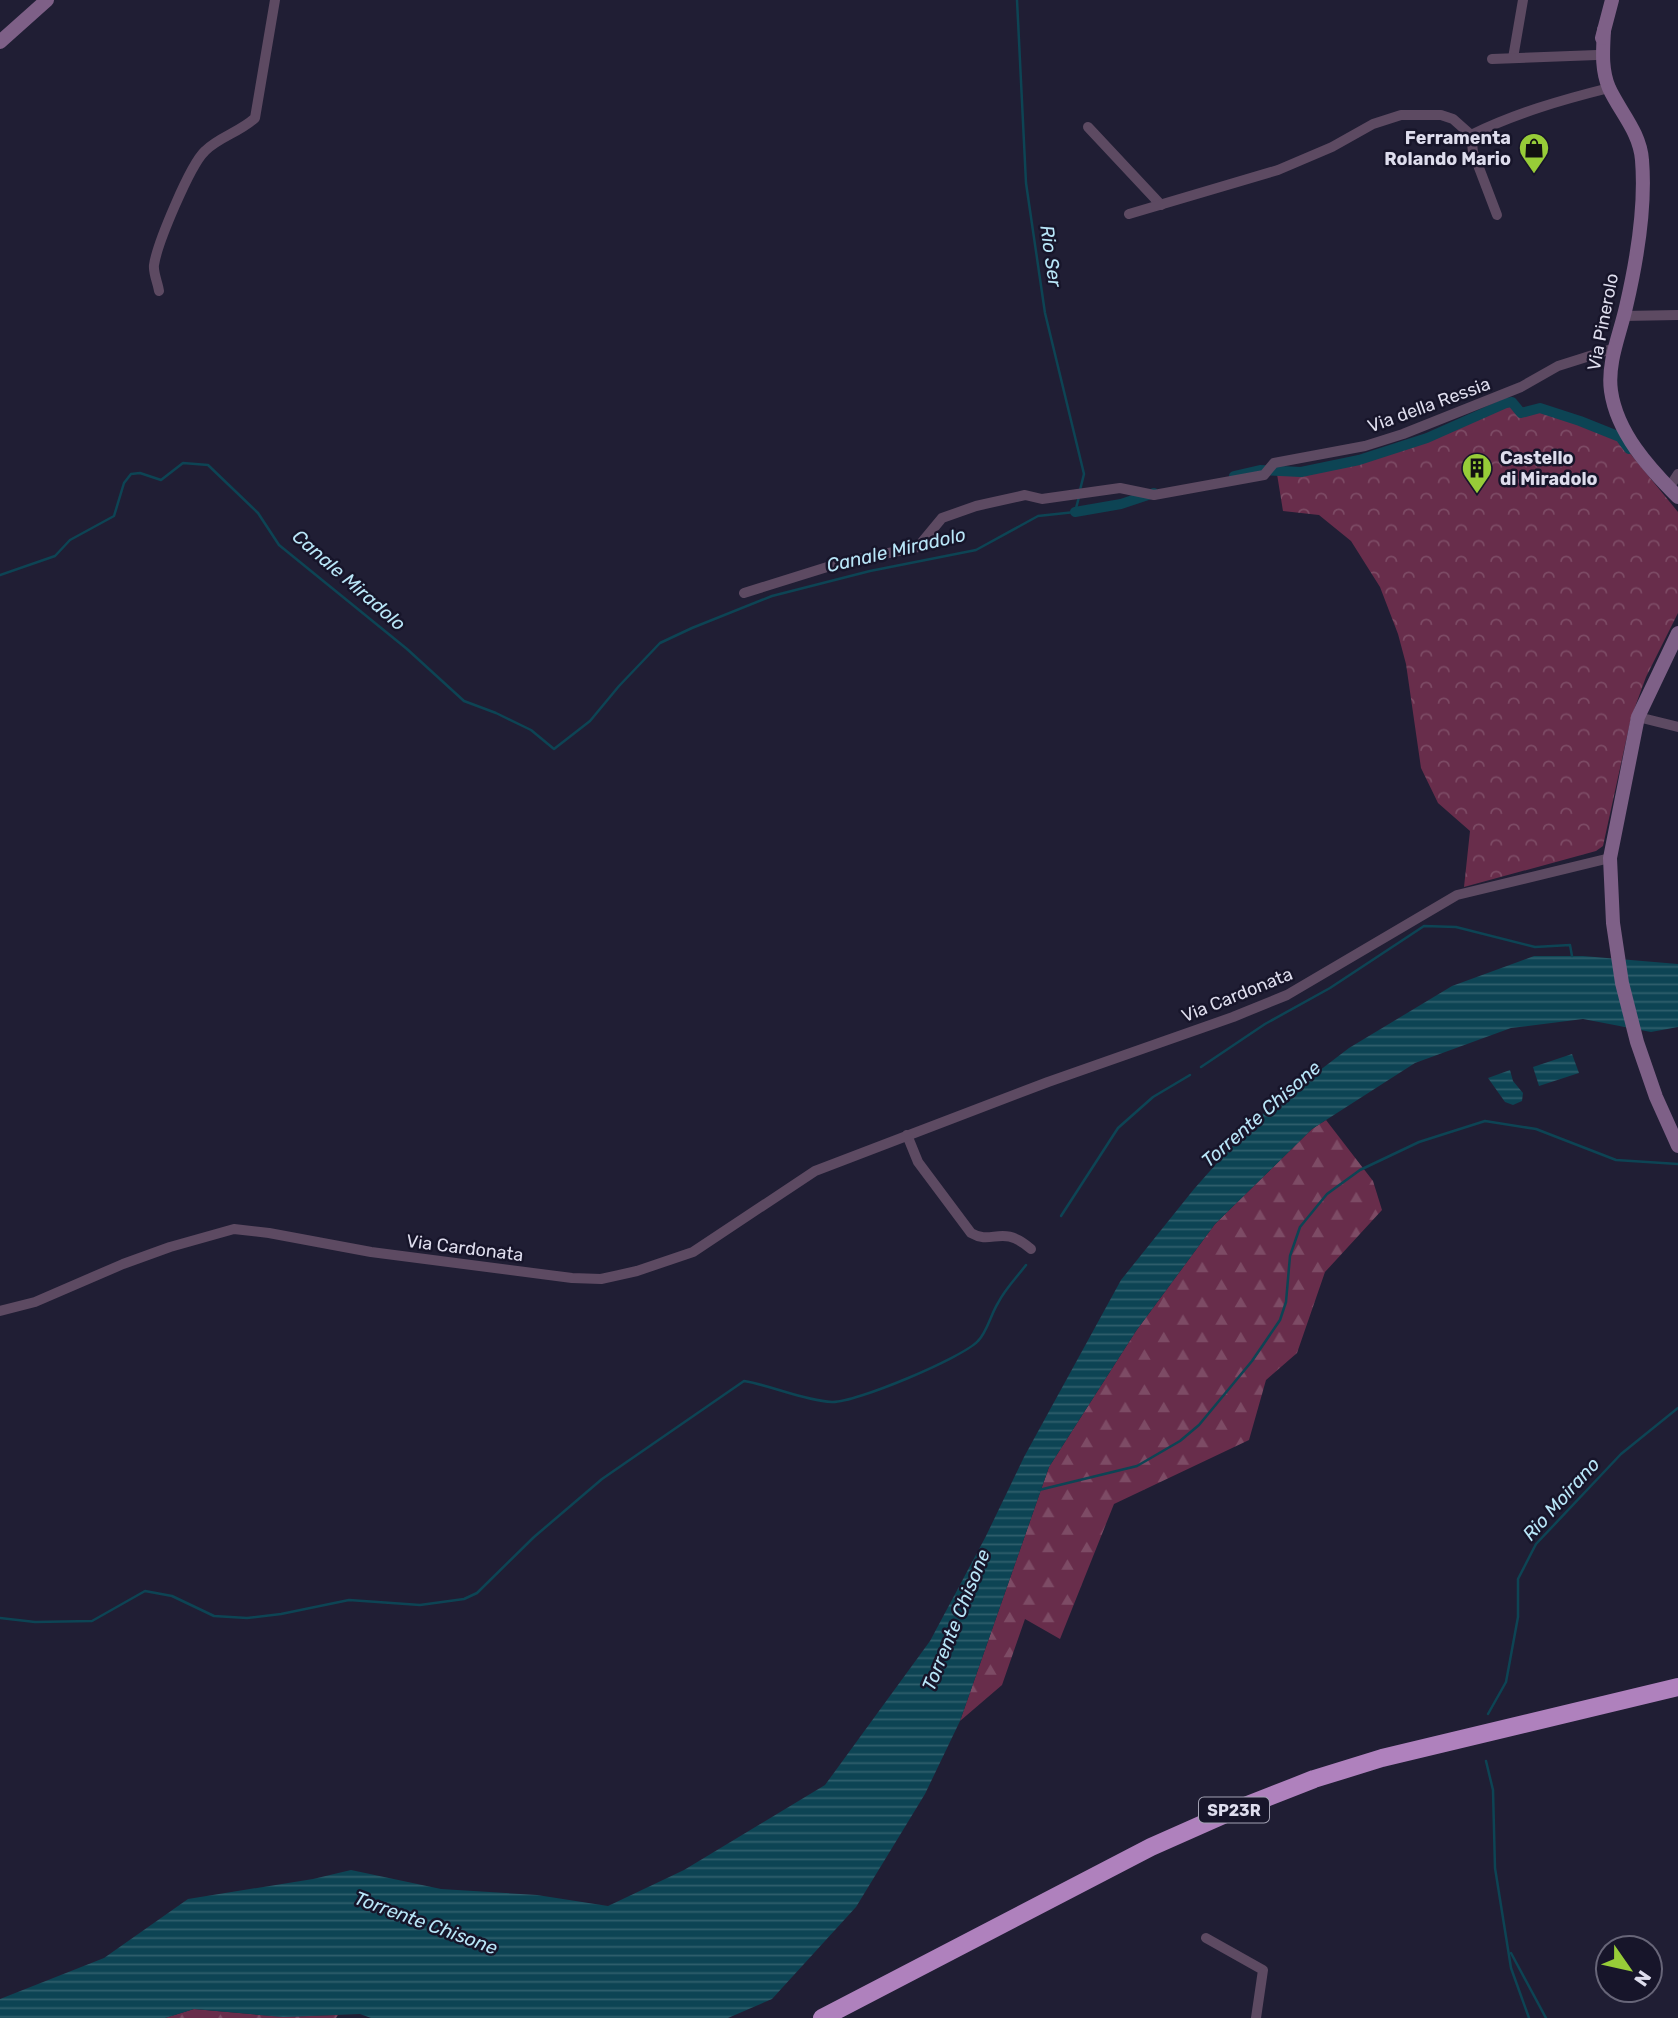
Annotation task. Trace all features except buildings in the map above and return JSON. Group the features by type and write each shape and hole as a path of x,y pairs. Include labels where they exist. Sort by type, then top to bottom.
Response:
{"highway":[{"name":"SP23R","path":"822,2018 1151,1847 1302,1784 1382,1758 1678,1687"},
{"name":"SP23R","path":"841,2018 1158,1854 1310,1790 1385,1766 1678,1696"}],"street":[{"path":"0,42 47,0"},
{"path":"159,291 154,266 173,212 195,162 207,148 243,129 255,118 275,0"},
{"path":"1513,58 1523,0"},
{"name":"Via Pinerolo","path":"1612,0 1597,55 1597,74 1638,141 1642,159 1643,200 1639,234 1615,348 1611,388 1614,404 1627,434 1673,492"},
{"name":"Via Pinerolo","path":"1604,30 1602,63 1605,89"},
{"path":"1492,59 1597,55"},
{"path":"1471,135 1504,118 1536,107 1605,89"},
{"path":"1129,214 1278,170 1332,147 1373,124 1401,116 1441,115 1453,119 1471,135 1473,152 1497,215"},
{"path":"1088,127 1161,205"},
{"path":"1623,316 1678,315"},
{"name":"Via della Ressia","path":"744,593 840,563 918,547 942,518 976,506 1025,495 1042,499 1120,488 1154,495 1264,475 1274,463 1365,446 1403,434 1521,387 1558,366 1615,348"},
{"path":"1673,492 1678,474"},
{"path":"1678,633 1638,717 1610,858 1613,923 1622,983 1637,1042 1656,1097 1678,1145"},
{"path":"1638,717 1678,727"},
{"name":"Via Cardonata","path":"0,1311 35,1302 170,1247 234,1229 371,1252 572,1278 601,1279 637,1271 692,1252 815,1171 1287,995 1457,895 1610,858"},
{"path":"907,1135 918,1162 971,1233 982,1237 1009,1234 1031,1249"},
{"path":"1206,1938 1263,1970 1256,2018"}],"green space":[{"name":"Castello di Miradolo","path":"1509,404 1550,414 1619,440 1678,512 1678,613 1646,677 1631,718 1603,846 1596,851 1464,887 1470,831 1438,803 1421,768 1406,664 1380,587 1351,541 1319,515 1283,511 1277,474 1365,456"},
{"path":"1326,1120 1373,1181 1382,1210 1325,1272 1297,1353 1266,1380 1249,1440 1114,1504 1060,1639 1025,1619 1002,1685 960,1721 1049,1467 1136,1331 1215,1224 1312,1129"},
{"path":"194,2009 283,2017 338,2015 336,2018 165,2018"}],"water":[{"name":"Torrente Chisone","path":"1534,956 1583,956 1678,964 1678,1027 1651,1032 1583,1019 1511,1028 1415,1063 1312,1129 1215,1224 1136,1331 1049,1467 960,1721 925,1794 856,1907 772,1999 728,2018 371,2018 360,2014 283,2017 194,2009 165,2018 0,2018 0,1999 104,1958 188,1899 313,1879 351,1870 441,1889 537,1895 608,1906 684,1870 825,1785 930,1641 986,1536 1024,1457 1121,1280 1194,1189 1256,1119 1349,1048 1452,986"},
{"path":"1572,1054 1579,1073 1539,1086 1533,1067"},
{"path":"1510,1070 1513,1081 1523,1093 1522,1101 1513,1105 1505,1102 1488,1078"}],"waterway":[{"name":"Rio Ser","path":"1017,0 1026,183 1045,313 1084,474 1080,490"},
{"name":"Canale Miradolo","path":"1234,476 1260,470 1301,472 1359,460 1427,438 1512,402 1521,413 1540,408 1620,437 1629,449"},
{"name":"Canale Miradolo","path":"0,575 55,556 70,540 114,516 124,483 131,474 140,473 161,480 183,463 208,465 258,513 279,545 407,649 464,701 531,730 554,749 590,721 660,643 772,596 870,571 976,550 1038,516 1075,512 1079,497"},
{"name":"Canale Miradolo","path":"1075,512 1121,504 1154,493"},
{"path":"1201,1067 1265,1024 1330,988 1424,926 1456,927 1535,947 1570,945 1572,956"},
{"path":"1061,1216 1118,1128 1153,1097 1190,1075"},
{"path":"1039,1490 1137,1466 1180,1441 1199,1425 1252,1361 1280,1320 1286,1302 1290,1256 1300,1227 1327,1194 1360,1170 1419,1142 1485,1121 1536,1129 1616,1160 1678,1164"},
{"path":"0,1618 35,1622 92,1621 145,1591 172,1596 214,1616 247,1618 349,1600 420,1605 464,1599 477,1593 534,1537 602,1479 744,1381 809,1399 832,1402 862,1395 908,1378 952,1358 978,1341 1001,1298 1026,1265"},
{"name":"Rio Moirano","path":"1488,1714 1506,1682 1518,1617 1518,1579 1536,1544 1621,1454 1678,1408"},
{"name":"Rio Moirano","path":"1486,1761 1493,1790 1495,1868 1511,1968 1529,2018"},
{"name":"Rio Moirano","path":"1511,1953 1546,2018"}],"place":[{"name":"Ferramenta Rolando Mario","path":"1534,175"},
{"name":"Castello di Miradolo","path":"1477,495"}]}
